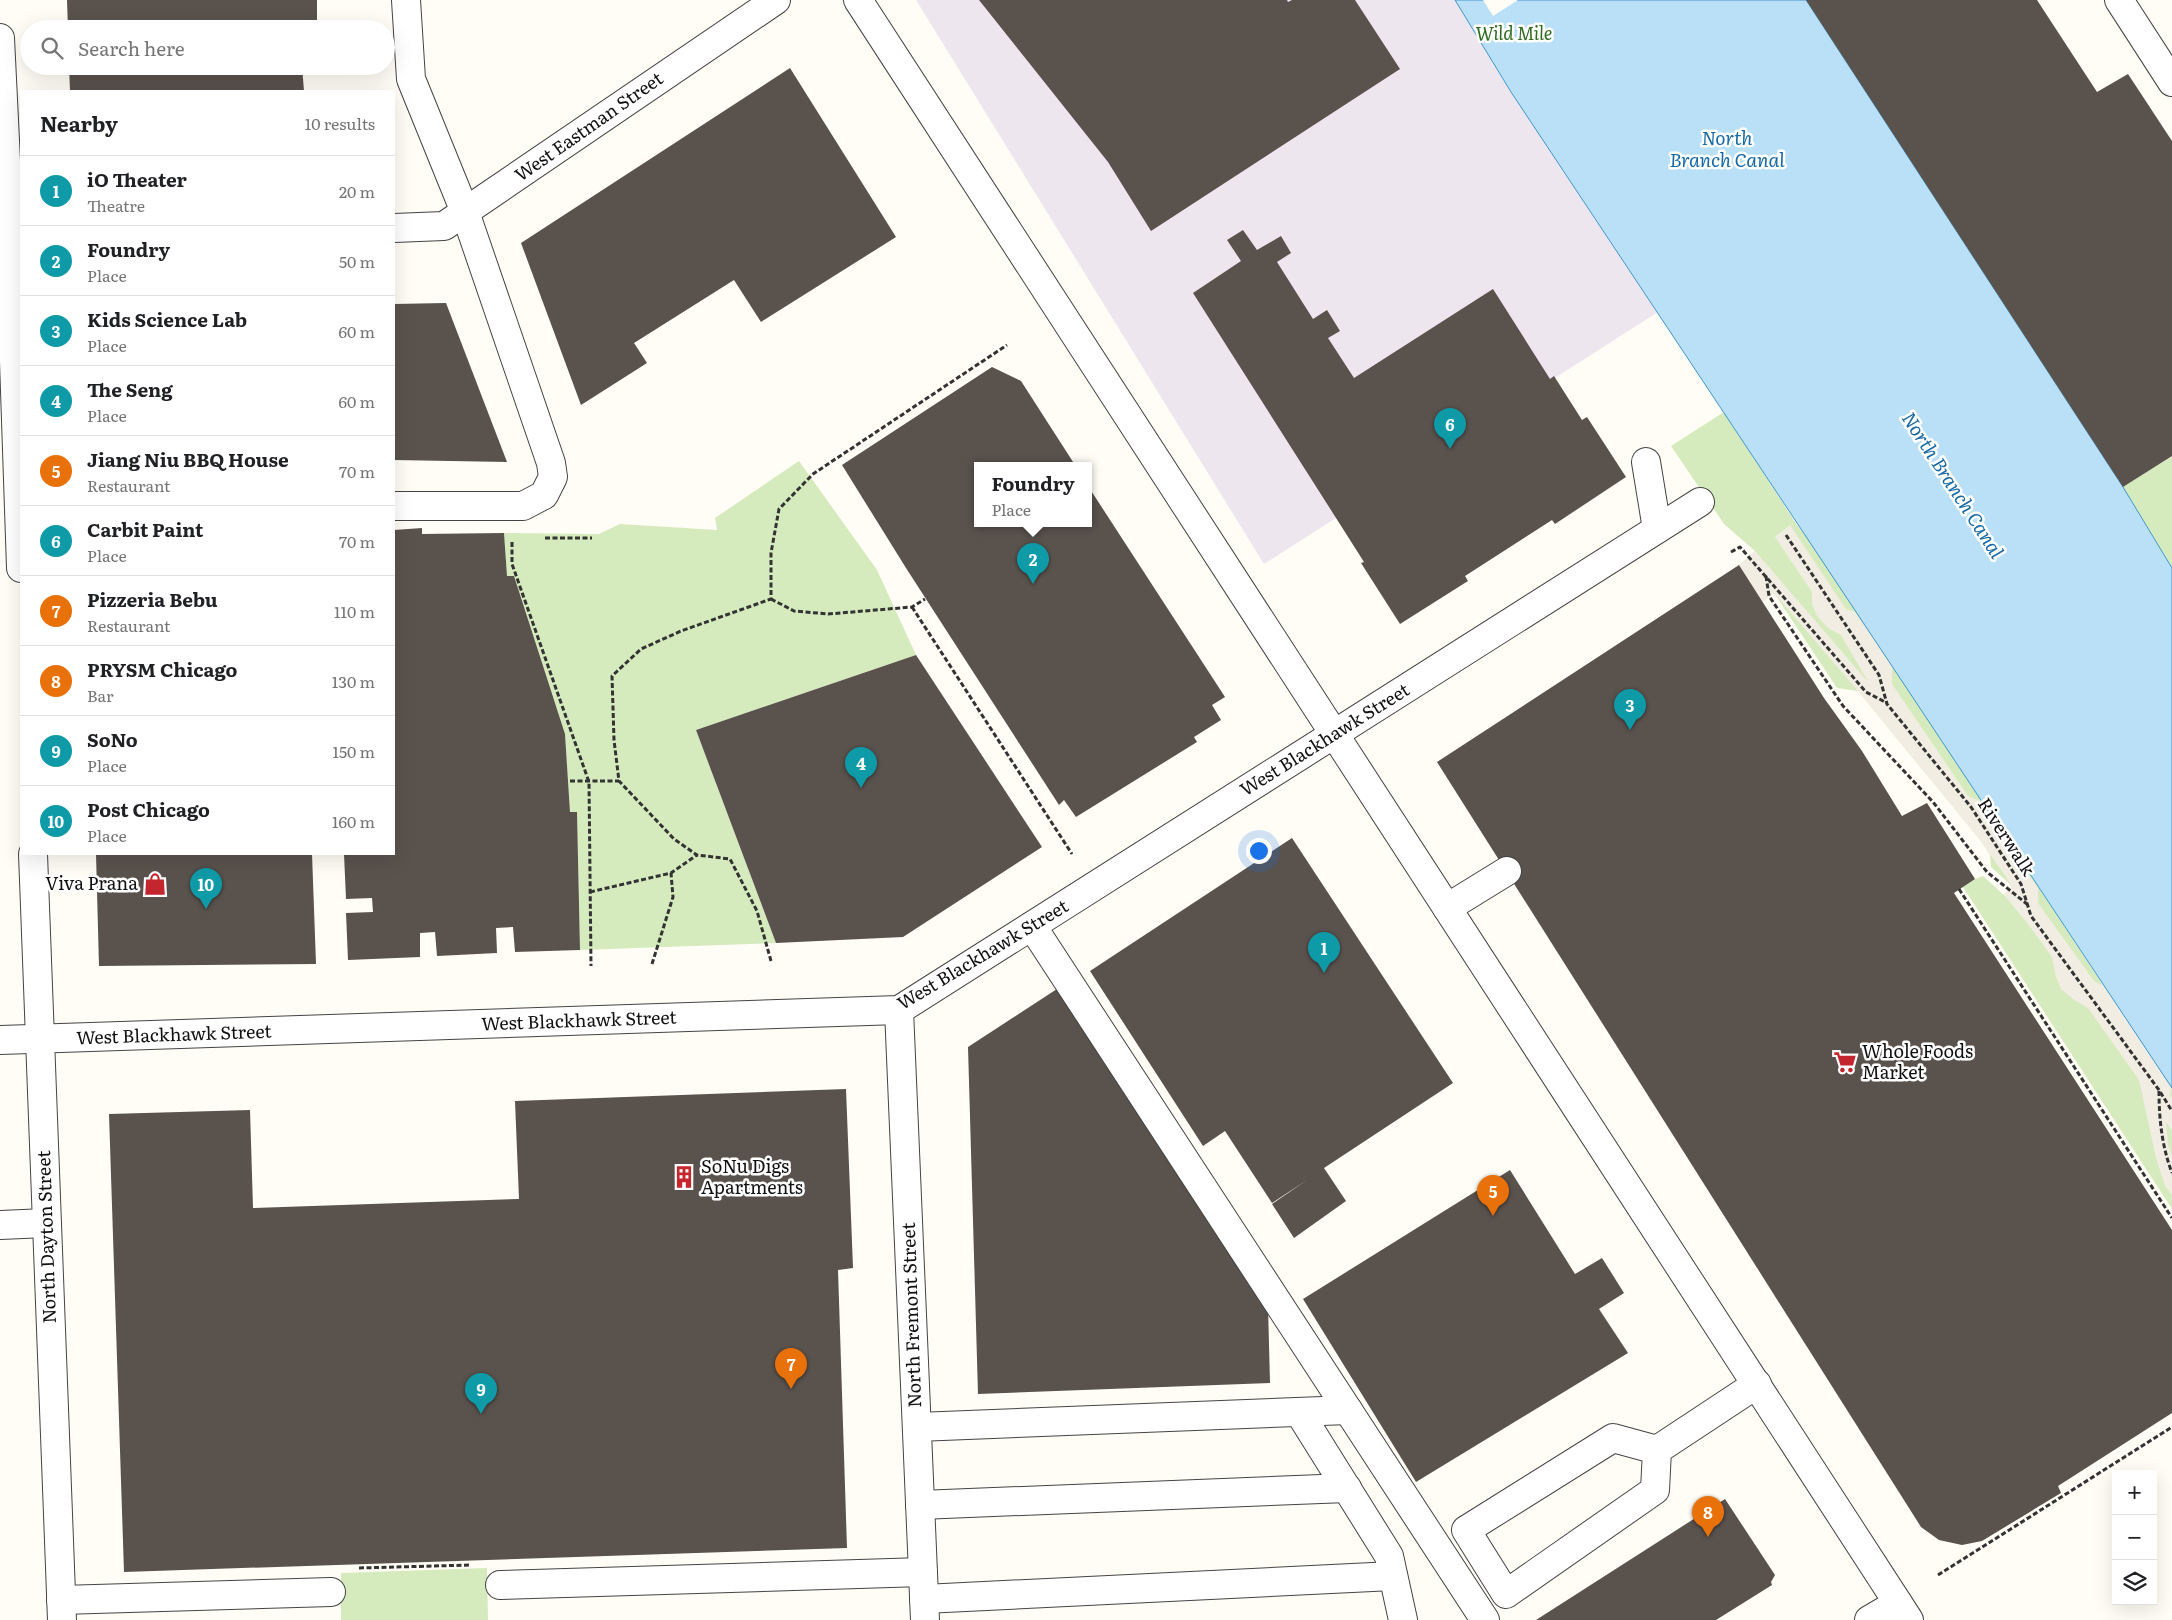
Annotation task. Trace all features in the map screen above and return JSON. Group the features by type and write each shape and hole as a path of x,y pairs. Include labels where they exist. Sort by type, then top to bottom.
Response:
{"street":[{"path":"395,506 523,506 544,495 553,477 552,463 465,212 411,79 406,0"},
{"name":"West Eastman Street","path":"395,228 444,226 776,0"},
{"path":"858,0 1904,1611 1869,1620"},
{"path":"2119,0 2172,82"},
{"path":"0,38 20,502"},
{"path":"1646,462 1657,529"},
{"name":"West Blackhawk Street","path":"0,1040 899,1010 1700,502"},
{"name":"North Dayton Street","path":"33,855 61,1610"},
{"path":"1447,908 1507,871"},
{"path":"1032,926 1485,1620"},
{"name":"North Fremont Street","path":"899,1010 925,1610"},
{"path":"0,1225 46,1223"},
{"path":"1657,1450 1655,1490 1506,1594 1466,1530 1613,1438 1657,1450 1757,1384"},
{"path":"917,1427 1348,1410"},
{"path":"1299,1412 1389,1556 1403,1620"},
{"path":"920,1505 1346,1488"},
{"path":"500,1586 923,1572"},
{"path":"925,1610 1393,1576"},
{"path":"61,1610 331,1592"}],"path":[{"path":"771,599 771,553 779,508 812,474 1007,346"},
{"name":"Riverwalk","path":"1786,535 1879,675 1887,704"},
{"path":"518,538 510,544 512,564 589,782 591,966"},
{"name":"Riverwalk","path":"1731,552 1740,547 1866,692 1887,704 1971,807 2021,884 2031,916 2159,1090 2172,1111"},
{"path":"1766,576 1769,596 1843,706 1933,802 1986,872 2028,904"},
{"path":"771,961 757,911 730,859 696,855 674,839 619,781 614,740 612,676 641,649 681,630 771,599 794,610 828,614 912,607 926,599"},
{"path":"912,607 1072,854"},
{"path":"570,782 619,781"},
{"path":"590,892 671,873 696,855"},
{"path":"652,964 673,897 671,873"},
{"path":"1959,889 2172,1218"},
{"path":"2159,1090 2159,1120 2166,1156 2172,1173"},
{"path":"1938,1575 2172,1427"},
{"path":"331,1592 330,1568 500,1564 500,1586"}],"shaded area":[{"path":"916,0 1455,0 1511,92 1658,312 1264,564"},
{"path":"1790,525 1846,609 1855,612 1892,666 1892,684 1968,796 1980,801 2038,888 2038,903 2094,981 2104,986 2171,1087 2172,1131 2166,1122 2168,1144 2172,1156 2172,1195 2165,1186 2156,1158 2139,1080 2088,1008 2061,989 2056,977 2052,957 2004,895 2012,886 1981,841 1858,691 1774,593 1762,602 1739,565 1755,551 1868,682 1841,635 1828,628 1817,616 1812,604 1812,592 1775,537"}],"green space":[{"path":"1724,412 1795,522 1995,790 2029,873 2155,1064 2172,1073 2172,1209 1963,887 1983,876 2004,895 2012,886 1991,867 1990,855 1981,841 1858,691 1837,688 1774,593 1762,602 1739,565 1755,551 1724,524 1671,446"},
{"path":"2172,456 2172,568 2123,487"},
{"path":"799,461 877,570 916,655 696,730 776,943 580,950 577,813 570,812 565,734 514,576 507,576 504,533 599,534 620,524 717,530 715,518"},
{"path":"487,1568 488,1620 341,1620 341,1573"}],"water":[{"name":"North Branch Canal","path":"1455,0 1806,0 2123,487 2172,568 2172,1088 1511,92"}],"pier":[{"path":"1483,0 1518,0 1493,16"}],"building":[{"path":"67,0 317,0 317,20 68,20"},
{"path":"979,0 1287,0 1288,2 1292,0 1355,0 1400,69 1151,231 1108,162"},
{"path":"1806,0 2037,0 2097,92 2128,74 2172,141 2172,456 2123,487"},
{"path":"790,68 896,237 761,322 734,280 634,343 647,363 581,405 521,243"},
{"path":"69,75 303,75 304,90 70,90"},
{"path":"1243,230 1257,250 1281,236 1291,253 1277,262 1313,319 1327,310 1340,331 1328,338 1354,378 1493,289 1550,379 1554,376 1582,420 1587,417 1626,477 1555,524 1552,520 1465,576 1468,581 1400,624 1361,563 1364,562 1193,293 1241,261 1227,240"},
{"path":"446,303 507,462 395,460 395,304"},
{"path":"992,367 1021,381 1073,462 974,462 974,527 1092,527 1092,492 1225,697 1212,705 1221,720 1194,737 1197,742 1076,817 1064,800 1059,805 842,465"},
{"path":"422,528 422,534 504,533 507,576 514,576 565,734 570,812 577,812 580,950 515,952 513,927 496,928 497,953 437,956 435,932 420,933 420,957 348,960 346,913 373,912 372,898 346,899 344,855 395,855 395,530"},
{"name":"Whole Foods Market","path":"1739,565 1824,698 1862,751 1902,816 1927,803 1975,879 1954,893 2172,1230 2172,1413 2058,1486 2061,1493 1982,1541 1962,1545 1939,1540 1921,1527 1437,762"},
{"path":"916,655 1042,847 903,937 776,943 696,730"},
{"path":"1292,838 1453,1083 1324,1168 1346,1201 1294,1238 1272,1204 1307,1180 1272,1203 1225,1131 1203,1146 1090,971"},
{"path":"96,855 312,855 316,964 99,966"},
{"path":"1060,987 1268,1306 1270,1383 978,1394 968,1047"},
{"path":"846,1089 853,1268 838,1270 847,1548 124,1572 109,1114 250,1110 253,1208 519,1199 515,1101"},
{"path":"1510,1170 1575,1274 1602,1258 1624,1293 1599,1309 1628,1353 1416,1482 1303,1299"},
{"path":"1725,1499 1775,1575 1771,1582 1772,1585 1716,1620 1536,1620"}],"place":[{"name":"Carbit Paint","path":"1450,449"},
{"name":"Foundry","path":"1033,584"},
{"name":"Kids Science Lab","path":"1630,730"},
{"name":"The Seng","path":"861,788"},
{"name":"Viva Prana","path":"155,884"},
{"name":"Post Chicago","path":"206,909"},
{"name":"iO Theater","path":"1324,973"},
{"name":"Whole Foods Market","path":"1845,1062"},
{"name":"SoNu Digs Apartments","path":"684,1177"},
{"name":"Jiang Niu BBQ House","path":"1493,1216"},
{"name":"Pizzeria Bebu","path":"791,1389"},
{"name":"SoNo","path":"481,1414"},
{"name":"PRYSM Chicago","path":"1708,1537"}],"park label":[{"name":"Wild Mile","path":"1514,34"}]}
